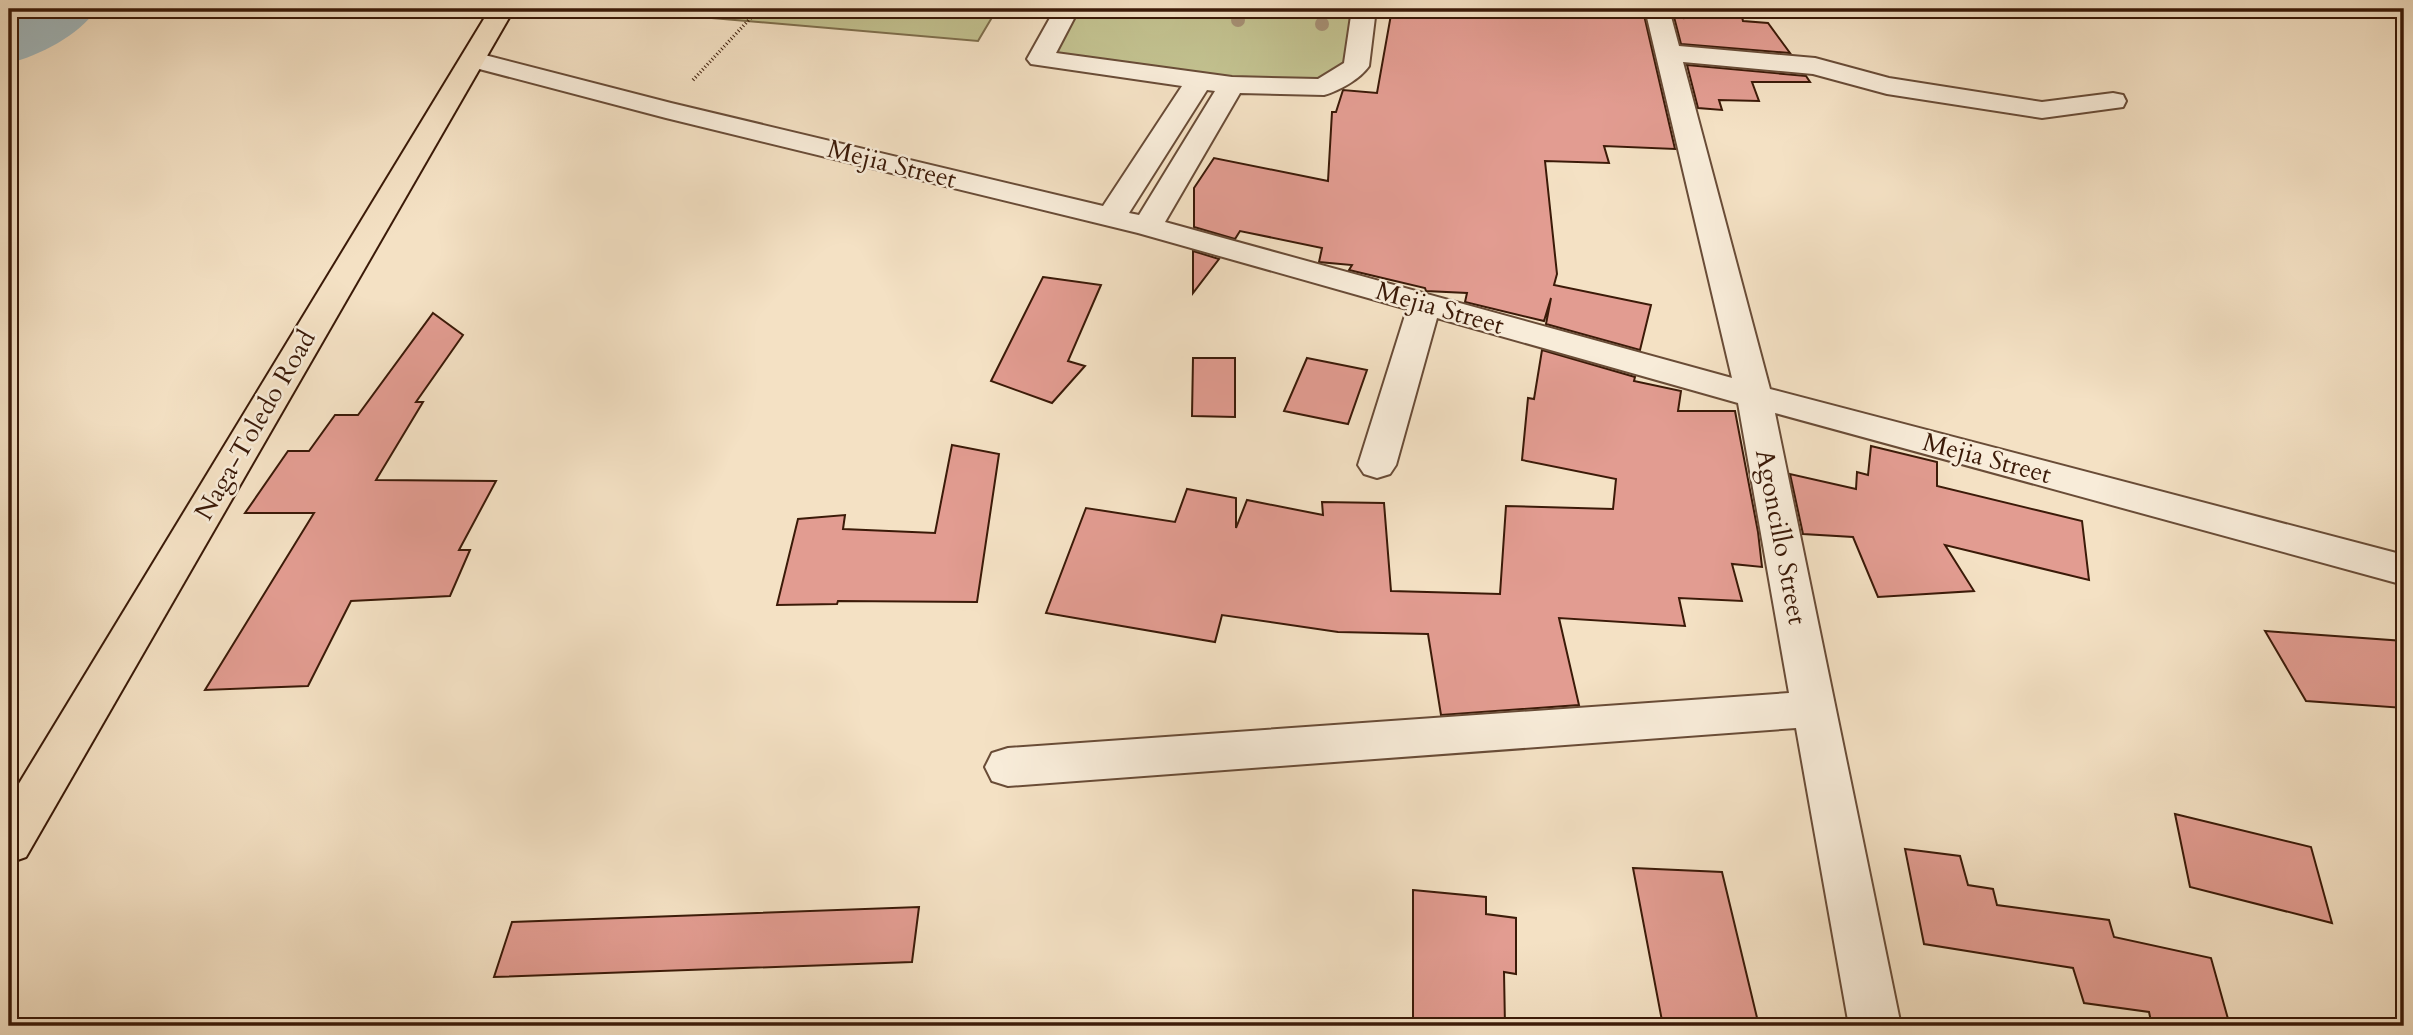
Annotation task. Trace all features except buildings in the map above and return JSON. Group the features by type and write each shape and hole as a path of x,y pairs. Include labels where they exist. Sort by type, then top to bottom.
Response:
{"highway":[{"name":"Naga-Toledo Road","path":"9,842 502,9"}],"street":[{"path":"1067,9 1040,60 1232,85 1324,87 1356,66 1364,9"},
{"name":"Agoncillo Street","path":"1657,9 1754,396 1875,1026"},
{"path":"1667,53 1815,66 1887,86 2042,110 2113,101"},
{"name":"Mejia Street","path":"473,60 666,110 1147,226 1754,396 2404,570"},
{"path":"1111,217 1199,81"},
{"path":"1147,226 1232,85"},
{"path":"1377,465 1425,304"},
{"path":"1008,766 1814,709"}],"path":[{"path":"710,62 759,9"}],"shaded area":[{"path":"607,9 997,9 978,41"},
{"path":"1067,9 1364,9 1356,66 1324,87 1040,59"}],"waterway":[{"path":"9,44 67,9"}]}
